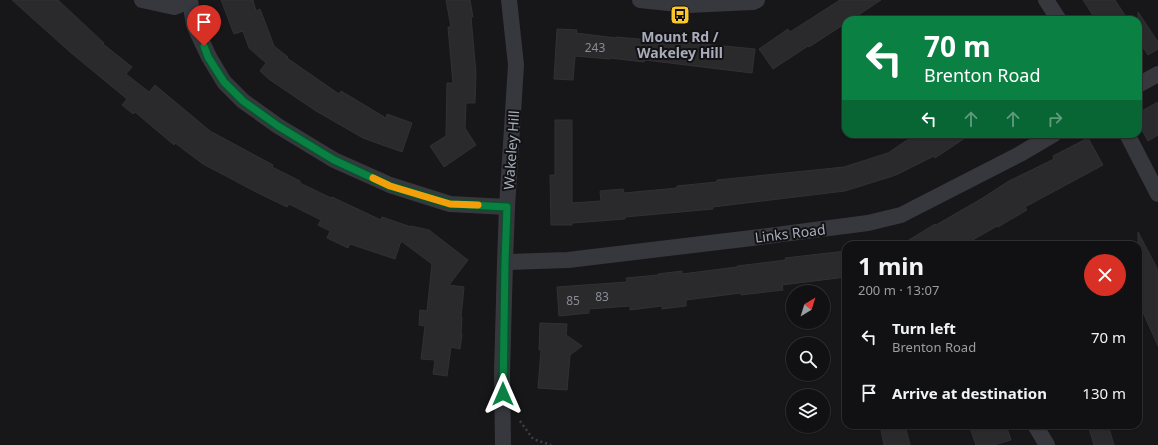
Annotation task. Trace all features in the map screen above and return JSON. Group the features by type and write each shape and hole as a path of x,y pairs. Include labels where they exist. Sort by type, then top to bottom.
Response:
{"street":[{"path":"142,0 174,6 190,0 194,24 208,57 224,82 243,101 278,126 334,160 390,186 450,204 507,207"},
{"name":"Wakeley Hill","path":"503,445 502,373 505,262 516,65 509,0"},
{"path":"640,0 688,5 753,2 757,0"},
{"path":"1046,0 1056,16"},
{"path":"1142,83 1158,74"},
{"name":"Links Road","path":"505,262 568,260 752,238 875,221 900,215 1020,154 1047,138"},
{"path":"1129,138 1158,194"},
{"path":"1037,429 1047,445"}],"path":[{"path":"519,420 533,439 551,445"}],"building":[{"path":"12,0 58,0 104,43 103,44 132,67 126,74 149,92 155,85 210,131 273,165 272,167 300,181 300,183 331,198 332,197 381,220 382,217 411,227 429,230 468,260 449,285 464,287 460,349 451,347 447,376 433,374 435,360 421,359 425,326 419,325 420,310 427,311 432,264 401,241 395,259 350,244 348,248 327,238 330,231 318,225 321,220 289,204 287,207 203,164 175,143 174,145 135,112 133,114 122,105 127,99 70,52"},
{"path":"221,0 253,0 256,11 260,9 274,46 288,57 287,58 339,94 341,91 386,118 387,114 412,123 402,152 363,138 316,111 270,80 260,71 266,63 249,48 243,31 234,34"},
{"path":"446,0 470,0 473,17 471,17 476,73 475,103 466,103 465,128 476,145 444,167 430,146 446,136 447,83 453,83 448,27 451,27"},
{"path":"840,0 881,0 857,16 842,16 842,26 773,69 759,49 788,29 790,32"},
{"path":"1083,0 1115,0 1125,16 1093,16"},
{"path":"1142,18 1158,42 1158,49 1148,55 1142,46"},
{"path":"557,29 577,30 576,33 616,38 651,39 755,49 752,73 645,60 644,62 575,56 573,80 554,79"},
{"path":"1158,102 1158,135 1148,141 1142,130 1142,111"},
{"path":"555,120 572,120 572,203 601,201 600,191 623,189 624,193 677,188 677,186 717,182 717,180 844,167 888,153 910,138 965,138 935,158 934,156 896,175 845,191 713,207 713,209 625,217 625,219 572,223 572,225 551,225 550,175 555,175"},
{"path":"1088,138 1103,165 1025,207 1027,210 971,241 907,241 981,199 1009,181 1054,159 1053,156"},
{"path":"1138,232 1158,270 1158,346 1142,310 1142,241 1138,241"},
{"path":"842,251 842,278 782,285 783,290 741,295 741,293 686,300 686,306 662,309 662,306 630,310 630,306 589,309 589,313 559,316 557,287 627,282 626,278 682,271 682,274 786,260 785,258"},
{"path":"540,323 567,324 566,335 582,346 570,355 567,390 538,388 541,350 539,350"},
{"path":"881,429 906,429 910,445 884,445"},
{"path":"970,429 1007,429 1011,440 994,445 976,445"},
{"path":"1089,429 1109,429 1114,445 1094,445"}],"slow traffic":[{"path":"373,178 390,186 450,204 478,205"}],"place":[{"name":"Mount Rd / Wakeley Hill","path":"680,15"}],"route":[{"path":"204,46 208,57 224,82 243,101 278,126 334,160 390,186 450,204 507,207 502,373 503,394"}]}
